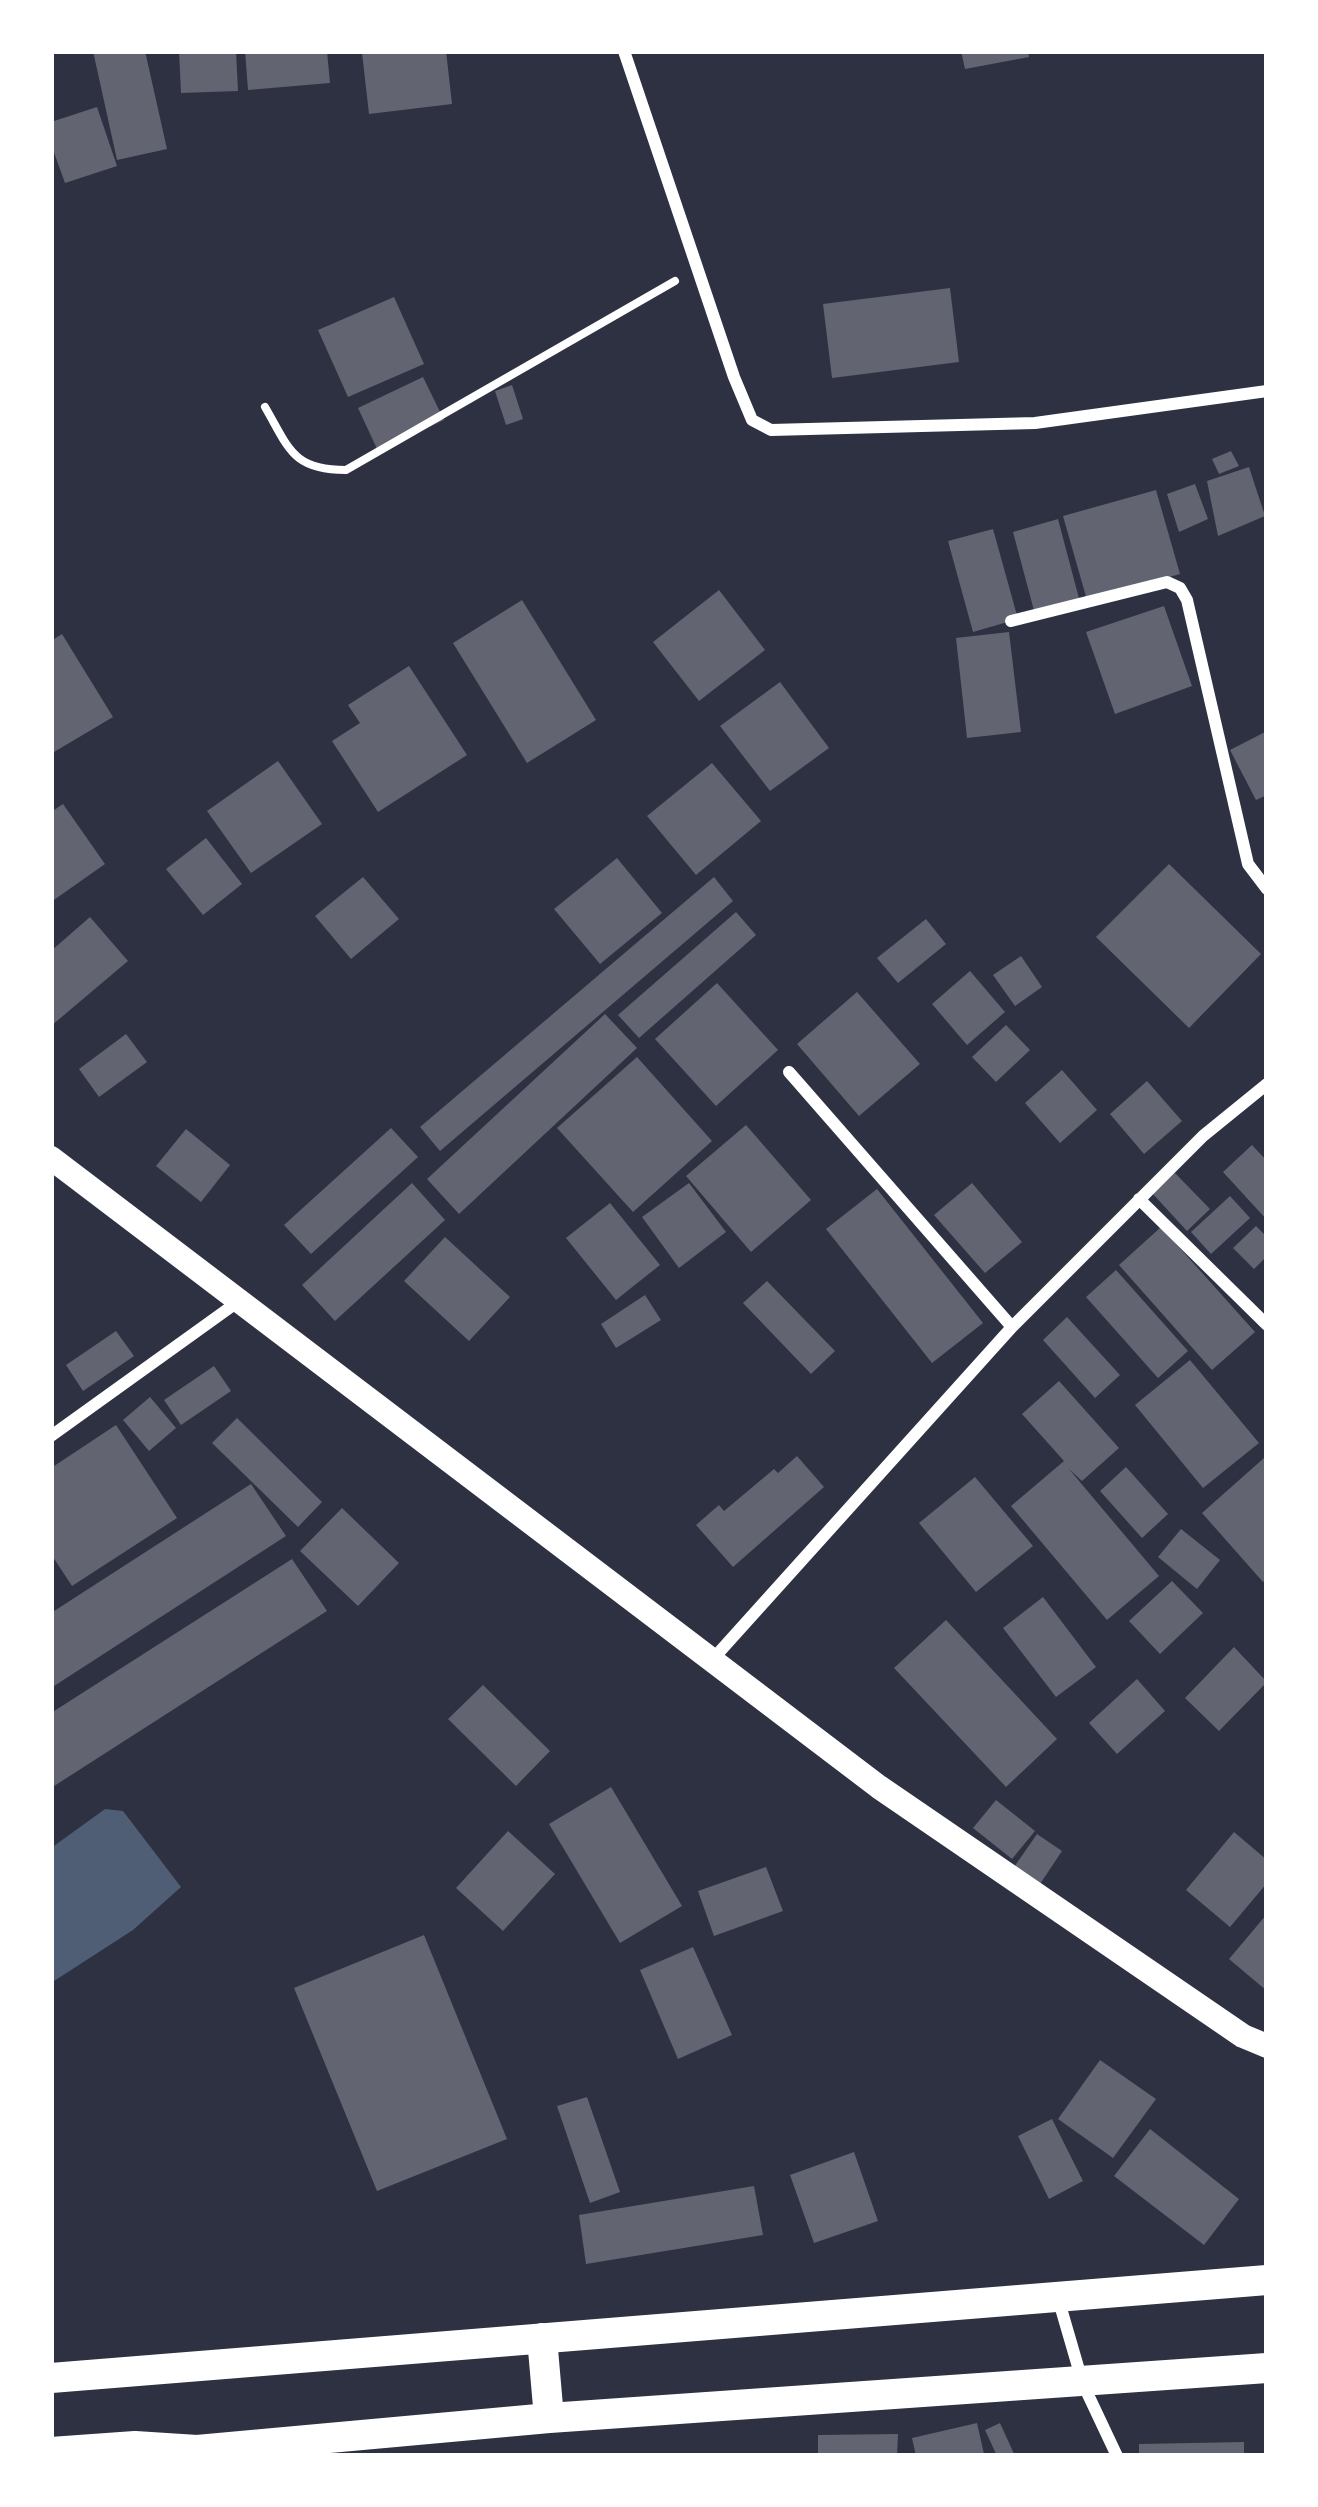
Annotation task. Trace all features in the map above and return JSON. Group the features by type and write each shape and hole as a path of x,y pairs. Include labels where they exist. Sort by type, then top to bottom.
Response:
{"main road":[{"path":"51,1158 878,1787 1244,2036 1267,2046"},
{"path":"51,2378 1267,2280"},
{"path":"542,2338 549,2418"},
{"path":"51,2452 135,2446 199,2453 549,2418 1267,2368"}],"street":[{"path":"624,51 752,420 771,430 1035,423 1267,391"},
{"path":"1011,621 1167,582 1180,588 1248,864 1267,889"},
{"path":"789,1072 1012,1327"},
{"path":"713,1659 1012,1327 1202,1136 1267,1084"},
{"path":"1139,1199 1267,1325"},
{"path":"51,1436 240,1300"},
{"path":"1058,2297 1083,2384 1117,2456"}],"path":[{"path":"265,406 292,454 306,466 346,470 697,269"}],"water":[{"path":"105,1809 123,1811 181,1887 133,1930 51,1983 51,1848"}],"building":[{"path":"93,51 145,51 167,149 117,160"},
{"path":"179,51 236,51 238,91 181,93"},
{"path":"245,51 327,51 330,83 248,90"},
{"path":"446,51 452,104 369,114 362,53"},
{"path":"961,51 1028,51 1029,57 965,69"},
{"path":"97,107 117,166 65,183 51,144 51,122"},
{"path":"950,288 959,362 832,378 823,304"},
{"path":"394,297 424,364 348,397 318,330"},
{"path":"423,377 444,420 378,451 358,408"},
{"path":"512,385 523,419 506,425 495,391"},
{"path":"1231,451 1239,466 1219,474 1212,459"},
{"path":"1249,467 1265,516 1218,536 1207,481"},
{"path":"1195,484 1208,519 1179,532 1167,494"},
{"path":"1156,490 1180,574 1087,600 1063,516"},
{"path":"1058,519 1081,606 1036,618 1013,532"},
{"path":"993,529 1018,619 973,632 948,541"},
{"path":"719,590 765,650 699,701 653,642"},
{"path":"522,600 596,720 527,763 453,643"},
{"path":"1164,606 1192,686 1115,714 1086,632"},
{"path":"1009,632 1021,732 967,738 956,638"},
{"path":"62,634 113,717 54,752 51,641"},
{"path":"409,666 467,755 378,812 332,741 360,723 348,705"},
{"path":"780,682 829,748 770,791 720,726"},
{"path":"1267,731 1267,795 1256,800 1230,750"},
{"path":"278,761 322,824 251,873 207,811"},
{"path":"712,763 761,821 696,875 647,816"},
{"path":"63,804 105,864 51,902 51,812"},
{"path":"206,838 242,884 203,915 166,869"},
{"path":"617,858 662,913 600,964 554,909"},
{"path":"1169,864 1261,954 1189,1028 1096,937"},
{"path":"363,877 399,919 351,959 315,916"},
{"path":"714,877 733,901 440,1151 420,1127"},
{"path":"736,912 756,935 639,1038 618,1015"},
{"path":"90,917 128,961 51,1026 51,951"},
{"path":"926,919 946,944 898,983 877,958"},
{"path":"1021,956 1042,987 1015,1006 993,975"},
{"path":"970,971 1005,1012 967,1045 932,1004"},
{"path":"717,983 778,1050 716,1106 655,1039"},
{"path":"857,992 920,1064 859,1116 797,1044"},
{"path":"605,1014 637,1048 459,1214 427,1179"},
{"path":"1006,1025 1030,1050 996,1082 972,1057"},
{"path":"126,1034 147,1062 99,1097 79,1069"},
{"path":"637,1057 712,1141 633,1212 557,1128"},
{"path":"1062,1070 1097,1110 1060,1143 1025,1103"},
{"path":"1147,1081 1182,1121 1144,1154 1110,1114"},
{"path":"746,1125 811,1200 751,1252 686,1176"},
{"path":"391,1128 418,1157 311,1254 284,1225"},
{"path":"186,1129 230,1165 201,1202 156,1166"},
{"path":"1252,1145 1267,1161 1267,1220 1223,1172"},
{"path":"1175,1173 1210,1209 1187,1231 1152,1193"},
{"path":"412,1183 445,1220 335,1321 302,1285"},
{"path":"689,1183 726,1232 679,1268 642,1217"},
{"path":"972,1183 1022,1242 985,1273 934,1215"},
{"path":"877,1189 983,1323 932,1363 826,1229"},
{"path":"1230,1196 1250,1218 1211,1254 1191,1232"},
{"path":"610,1203 660,1265 616,1300 566,1238"},
{"path":"1256,1226 1267,1237 1267,1256 1254,1269 1233,1248"},
{"path":"1161,1227 1255,1332 1212,1370 1119,1265"},
{"path":"445,1237 510,1297 469,1341 404,1281"},
{"path":"1116,1270 1188,1351 1158,1378 1086,1297"},
{"path":"767,1281 835,1351 811,1374 743,1303"},
{"path":"645,1295 661,1320 616,1348 601,1324"},
{"path":"1067,1317 1120,1375 1095,1398 1043,1340"},
{"path":"116,1331 134,1356 83,1391 66,1365"},
{"path":"1190,1360 1259,1443 1203,1488 1135,1405"},
{"path":"214,1366 231,1391 181,1425 164,1400"},
{"path":"1059,1381 1119,1448 1082,1481 1069,1469 1159,1576 1107,1620 1011,1506 1064,1461 1022,1414"},
{"path":"150,1397 176,1428 149,1451 123,1420"},
{"path":"237,1418 322,1502 298,1527 212,1443"},
{"path":"116,1425 177,1518 72,1586 51,1554 51,1468"},
{"path":"797,1456 824,1487 733,1567 696,1525 719,1505 724,1511"},
{"path":"1264,1458 1267,1578 1263,1582 1202,1513"},
{"path":"1126,1467 1168,1514 1142,1538 1100,1491"},
{"path":"975,1477 1033,1546 976,1592 919,1523"},
{"path":"251,1484 286,1536 51,1688 51,1613"},
{"path":"342,1508 399,1563 358,1606 300,1551"},
{"path":"1181,1529 1220,1560 1197,1589 1158,1557"},
{"path":"292,1559 327,1611 51,1788 51,1713"},
{"path":"1172,1581 1203,1613 1160,1654 1129,1621"},
{"path":"1043,1597 1096,1667 1056,1697 1003,1628"},
{"path":"946,1620 1057,1739 1006,1787 894,1668"},
{"path":"1234,1647 1267,1682 1219,1731 1185,1698"},
{"path":"1137,1679 1165,1711 1117,1754 1089,1723"},
{"path":"483,1685 550,1751 516,1786 448,1719"},
{"path":"611,1787 682,1906 620,1943 549,1824"},
{"path":"996,1800 1035,1831 1012,1859 973,1828"},
{"path":"508,1831 555,1874 503,1931 456,1888"},
{"path":"1234,1832 1267,1860 1267,1883 1230,1927 1186,1890"},
{"path":"1037,1834 1062,1851 1038,1887 1012,1870"},
{"path":"766,1867 783,1911 714,1936 698,1891"},
{"path":"1267,1914 1267,1991 1229,1959"},
{"path":"424,1935 507,2139 377,2191 294,1988"},
{"path":"693,1947 732,2035 678,2059 640,1970"},
{"path":"1100,2060 1156,2099 1113,2158 1058,2119"},
{"path":"587,2097 620,2192 590,2203 557,2106"},
{"path":"1052,2119 1083,2181 1049,2199 1018,2136"},
{"path":"1150,2129 1239,2199 1204,2245 1114,2176"},
{"path":"854,2152 878,2221 814,2243 790,2175"},
{"path":"754,2186 763,2235 586,2264 579,2215"},
{"path":"977,2423 984,2454 916,2456 912,2438"},
{"path":"1000,2423 1015,2456 997,2456 985,2430"},
{"path":"898,2434 897,2456 818,2456 818,2435"},
{"path":"1244,2442 1244,2456 1139,2456 1139,2444"}]}
